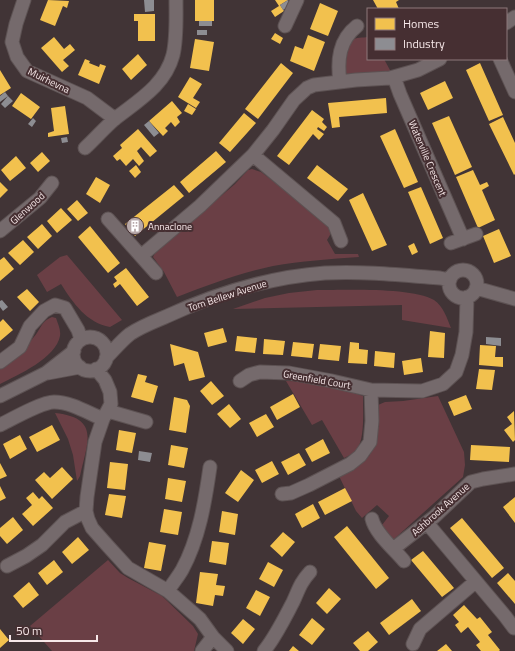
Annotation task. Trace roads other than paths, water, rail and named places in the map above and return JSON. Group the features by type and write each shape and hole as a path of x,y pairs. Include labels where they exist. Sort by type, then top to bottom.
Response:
{"street":[{"name":"Muirhevna","path":"24,0 12,42 17,57 27,71 87,98 116,119"},
{"path":"85,148 116,119 155,88 164,75 173,56 176,33 176,0"},
{"path":"285,26 297,0"},
{"path":"507,23 515,17"},
{"path":"340,82 338,69 343,44 349,32 357,26"},
{"path":"141,256 200,206 253,155 294,100 306,88 314,85 394,77 418,70 438,60"},
{"path":"500,60 515,92"},
{"name":"Waterville Crescent","path":"394,77 457,241 476,234"},
{"path":"253,155 334,223 341,241"},
{"name":"Glenwood","path":"0,231 40,198 52,183"},
{"path":"108,219 156,273"},
{"path":"472,293 476,278 473,274 466,270 454,273 450,280 450,288 452,292 459,297 472,293 515,300"},
{"name":"Tom Bellew Avenue","path":"106,358 129,335 141,327 179,310 222,294 261,283 291,277 325,273 363,272 450,280"},
{"name":"Greenfield Court","path":"240,381 249,375 260,372 290,373 371,390 422,391 443,384 456,372 462,355 472,293"},
{"path":"0,362 20,347 30,326 44,311 55,305 65,308 78,330 81,339"},
{"name":"Tom Bellew Avenue","path":"100,340 129,335"},
{"path":"0,396 46,373 74,351 81,339 91,337 100,340 106,348 106,358 101,367 86,370 80,367 75,361 74,351"},
{"path":"46,373 80,367"},
{"path":"96,369 105,380 110,392 111,404 105,415 95,442 86,511 92,528 128,568 168,591 200,619 227,651"},
{"path":"282,494 291,493 309,485 350,464 360,456 370,442 372,422 371,390"},
{"path":"0,425 53,402 105,415 146,422"},
{"path":"168,591 182,570 197,535 210,467"},
{"name":"Ashbrook Avenue","path":"393,549 427,523 471,482 483,478 515,474"},
{"path":"7,566 26,556 42,545 65,522 86,511"},
{"path":"372,519 373,525 404,562"},
{"path":"427,523 514,628"},
{"path":"264,651 278,631 294,600 301,582 310,572"},
{"path":"413,644 420,629 475,582"},
{"path":"202,651 213,636"}],"place":[{"name":"Annaclone","path":"135,226"}]}
